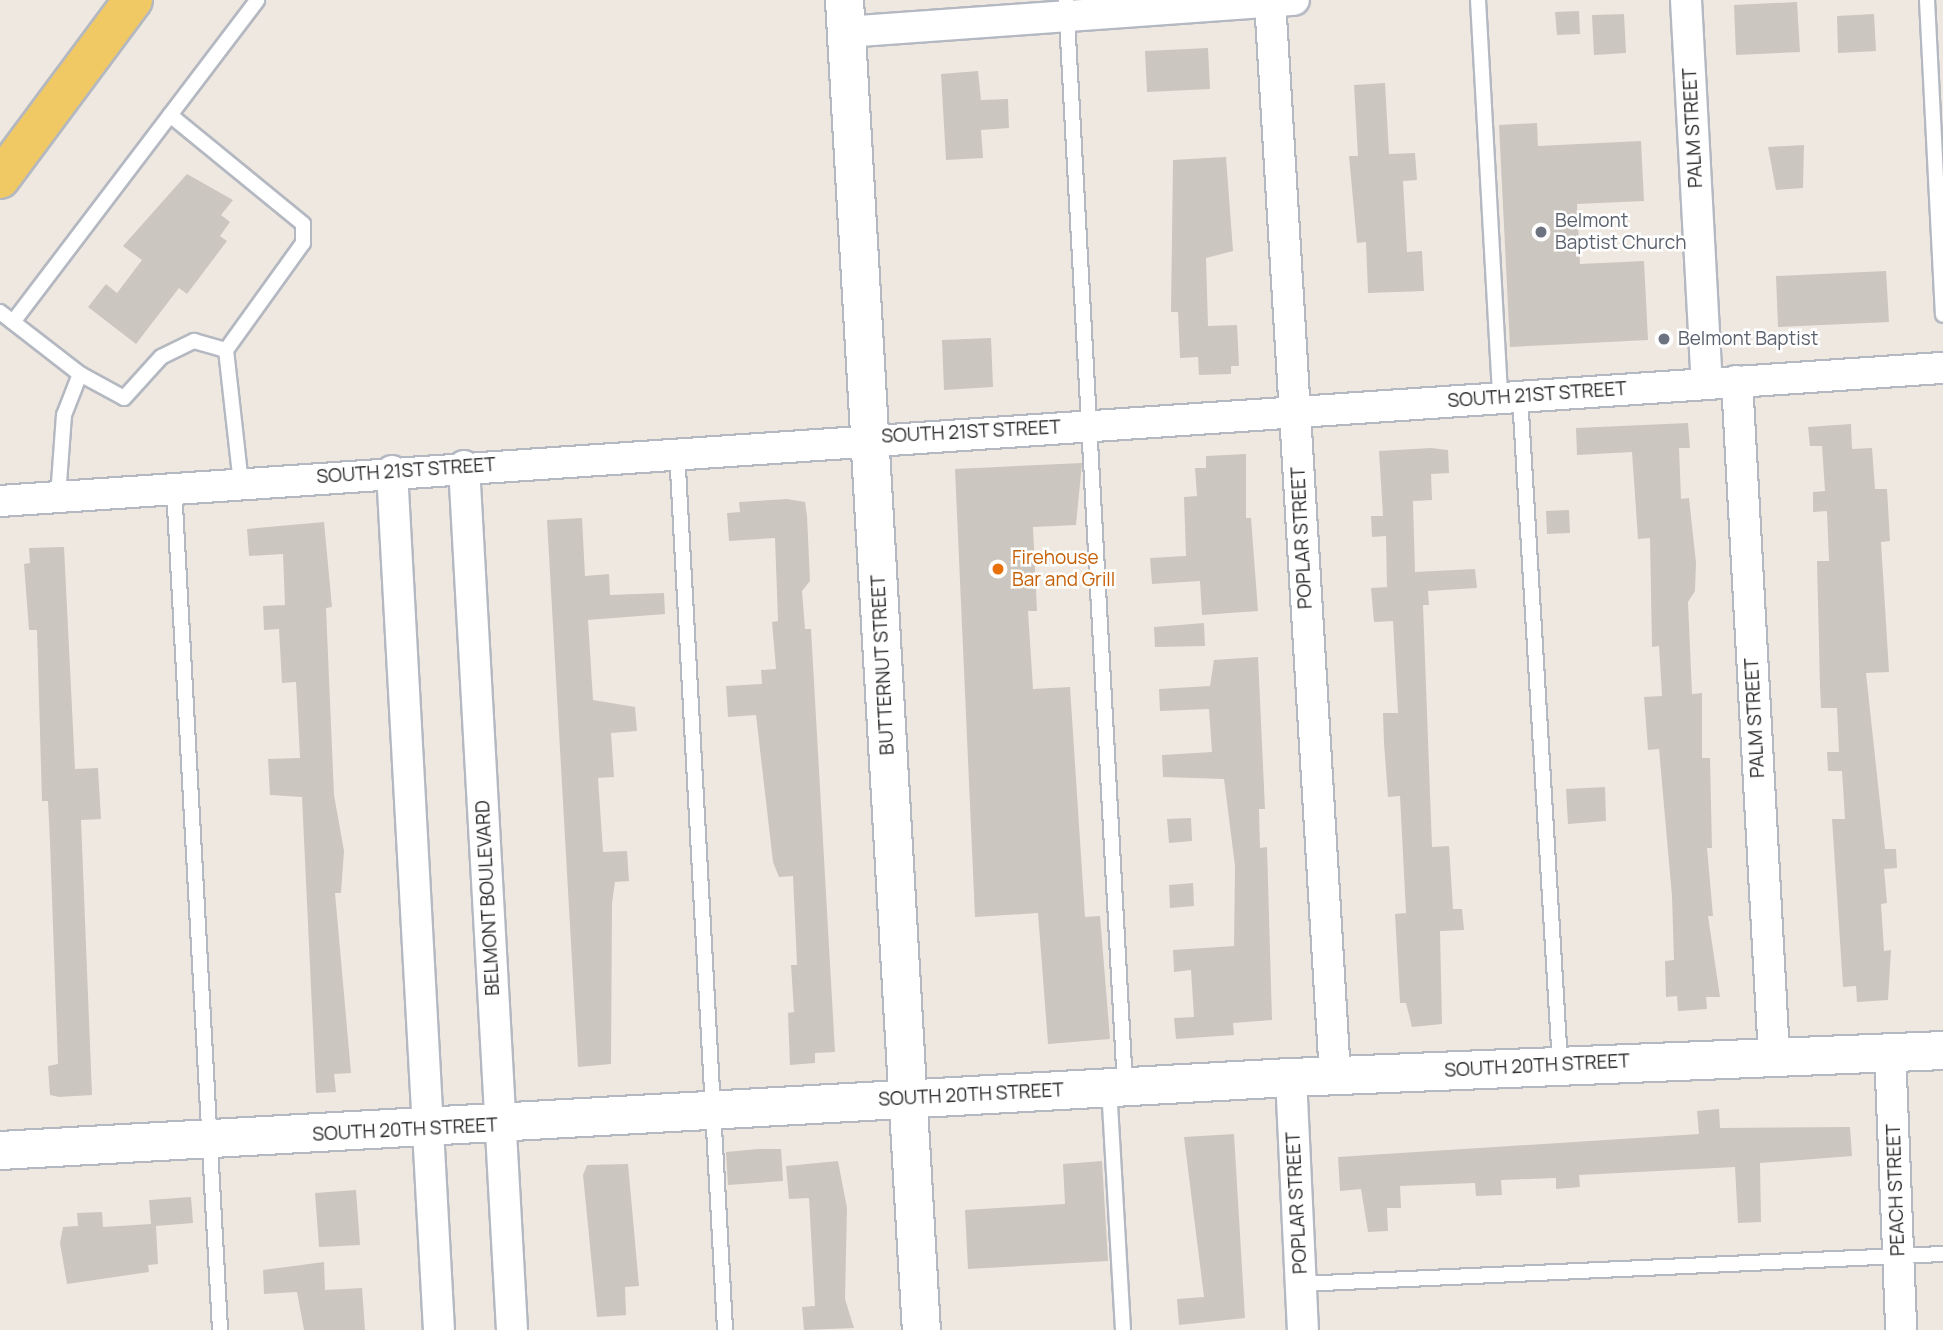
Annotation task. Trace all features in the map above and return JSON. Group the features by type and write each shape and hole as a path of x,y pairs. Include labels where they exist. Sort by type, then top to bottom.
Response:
{"main road":[{"path":"0,179 133,0"}],"street":[{"name":"PALM STREET","path":"1686,0 1707,383"},
{"path":"845,16 1278,1"},
{"name":"POPLAR STREET","path":"1278,1 1295,413 1335,1076"},
{"name":"BUTTERNUT STREET","path":"845,16 921,1330"},
{"name":"SOUTH 21ST STREET","path":"0,501 677,451 1295,413 1943,368"},
{"name":"PALM STREET","path":"1737,381 1774,1055"},
{"name":"BELMONT BOULEVARD","path":"464,466 512,1330"},
{"path":"391,471 439,1330"},
{"name":"SOUTH 20TH STREET","path":"0,1150 207,1138 429,1130 713,1109 1291,1077 1943,1050"},
{"name":"PEACH STREET","path":"1890,1051 1901,1330"},
{"name":"POPLAR STREET","path":"1291,1077 1303,1330"}],"lane":[{"path":"13,322 257,0"},
{"path":"1478,0 1560,1065"},
{"path":"1927,0 1943,315"},
{"path":"1066,8 1089,425 1117,1086 1123,1330"},
{"path":"170,115 303,224 303,243 226,350 241,483"},
{"path":"0,312 80,374 124,398 172,352 194,341 226,350"},
{"path":"58,497 64,415 80,374"},
{"path":"677,451 725,1330"},
{"path":"174,488 207,1138 220,1330"},
{"path":"1301,1284 1899,1259 1943,1254"}],"building":[{"path":"1797,2 1800,52 1736,55 1734,5"},
{"path":"1579,11 1580,34 1557,35 1555,12"},
{"path":"1624,14 1626,53 1594,55 1592,15"},
{"path":"1874,14 1876,51 1838,53 1837,16"},
{"path":"1208,48 1210,89 1147,92 1145,51"},
{"path":"978,71 981,100 1008,99 1009,128 981,130 983,158 946,160 941,74"},
{"path":"1385,83 1389,154 1415,153 1417,180 1403,181 1407,252 1422,251 1424,291 1368,293 1366,242 1357,243 1349,156 1358,156 1354,85"},
{"name":"Belmont Baptist Church","path":"1537,123 1538,146 1641,141 1644,201 1577,204 1580,264 1644,261 1648,340 1510,347 1499,125"},
{"path":"1804,145 1803,188 1776,190 1768,147"},
{"path":"1226,157 1233,251 1206,258 1208,326 1237,325 1239,366 1231,366 1231,374 1199,375 1198,357 1180,358 1178,312 1171,312 1173,160"},
{"path":"187,174 233,200 221,215 230,222 220,236 227,241 187,294 179,288 136,344 88,307 106,284 117,293 142,260 123,246"},
{"path":"1886,271 1889,322 1778,327 1776,276"},
{"path":"991,338 993,387 944,390 942,340"},
{"path":"1688,423 1690,448 1679,448 1681,499 1689,498 1696,563 1695,591 1688,602 1692,694 1702,693 1702,758 1710,758 1712,848 1707,848 1713,916 1708,916 1720,997 1706,997 1707,1009 1678,1011 1677,996 1666,997 1665,961 1674,960 1672,896 1659,749 1648,750 1644,697 1662,696 1659,646 1652,647 1650,538 1638,539 1632,452 1577,455 1576,428"},
{"path":"1851,424 1852,449 1872,448 1875,489 1887,489 1890,541 1881,542 1889,672 1866,673 1885,849 1896,849 1897,868 1884,869 1887,903 1881,904 1884,951 1891,950 1888,1000 1857,1002 1856,986 1843,987 1832,819 1845,819 1842,771 1828,771 1827,752 1839,752 1837,708 1821,708 1820,687 1817,561 1829,561 1827,511 1813,512 1813,492 1825,491 1822,446 1810,446 1808,427"},
{"path":"1431,448 1448,450 1449,473 1431,474 1432,500 1413,501 1415,572 1475,569 1477,588 1428,591 1429,605 1423,605 1432,847 1449,846 1453,909 1462,909 1464,930 1440,931 1442,1024 1412,1027 1406,1003 1400,1003 1395,914 1406,913 1400,796 1388,797 1384,743 1383,713 1398,713 1393,621 1374,622 1371,588 1387,587 1386,536 1372,537 1371,516 1383,516 1379,451"},
{"path":"1246,454 1246,518 1251,518 1258,611 1202,615 1200,581 1152,584 1150,558 1186,556 1184,497 1197,496 1195,468 1206,468 1206,456"},
{"path":"1082,463 1076,525 1033,527 1037,611 1028,611 1033,689 1070,687 1085,917 1100,916 1110,1039 1048,1044 1038,913 975,917 955,469"},
{"path":"787,499 805,502 807,516 810,581 802,591 805,629 811,629 835,1052 815,1053 815,1063 790,1065 788,1013 794,1012 791,965 797,965 793,876 779,877 773,862 756,715 728,717 726,686 762,684 761,670 776,669 772,622 778,621 775,538 729,541 727,513 740,512 739,502"},
{"path":"1569,510 1570,533 1547,534 1546,511"},
{"path":"582,518 585,576 609,574 610,595 664,593 665,614 588,620 593,700 635,707 637,731 611,733 614,777 598,778 603,852 627,851 629,881 615,882 612,903 611,1064 578,1067 547,520"},
{"path":"324,522 332,607 326,608 334,795 344,851 341,893 335,893 351,1073 334,1074 336,1092 316,1093 302,797 270,795 268,759 300,758 296,682 282,683 279,629 264,630 263,606 285,605 283,554 249,556 247,529"},
{"path":"64,547 75,769 98,768 101,819 81,820 92,1095 59,1097 50,1095 48,1066 58,1064 50,842 48,801 42,801 37,630 29,630 24,564 30,563 29,548"},
{"path":"1204,623 1205,646 1155,647 1154,627"},
{"path":"1258,657 1265,809 1259,809 1260,848 1267,847 1272,1020 1233,1023 1234,1035 1176,1039 1174,1018 1194,1017 1191,970 1174,972 1173,950 1234,946 1235,866 1224,779 1163,777 1162,755 1212,752 1209,709 1160,711 1159,689 1210,686 1214,660"},
{"path":"1605,787 1606,821 1568,824 1566,789"},
{"path":"1191,818 1192,841 1169,843 1167,819"},
{"path":"1193,883 1194,906 1170,908 1169,885"},
{"path":"1719,1109 1720,1128 1850,1127 1852,1156 1760,1163 1761,1222 1738,1223 1735,1167 1579,1175 1580,1187 1556,1189 1556,1178 1501,1180 1502,1195 1476,1196 1475,1183 1400,1186 1401,1208 1387,1208 1388,1231 1368,1232 1361,1189 1340,1191 1338,1157 1699,1134 1697,1111"},
{"path":"1234,1134 1245,1318 1179,1325 1177,1299 1204,1297 1184,1137"},
{"path":"781,1149 783,1181 728,1185 726,1152"},
{"path":"838,1161 847,1208 845,1299 854,1328 804,1330 802,1307 815,1306 809,1198 789,1199 786,1166"},
{"path":"1102,1161 1108,1261 968,1269 965,1210 1065,1204 1063,1164"},
{"path":"628,1164 639,1286 625,1287 626,1315 597,1317 583,1175 587,1165"},
{"path":"356,1190 360,1245 319,1247 315,1193"},
{"path":"191,1197 193,1223 156,1226 158,1264 148,1265 149,1272 67,1284 60,1243 63,1227 78,1226 77,1213 102,1212 103,1227 151,1224 149,1200"},
{"path":"324,1262 325,1290 362,1288 365,1330 304,1330 297,1292 264,1294 263,1270"}],"place":[{"name":"Belmont Baptist Church","path":"1541,232"},
{"name":"Belmont Baptist","path":"1664,339"},
{"name":"Firehouse Bar and Grill","path":"998,569"}]}
